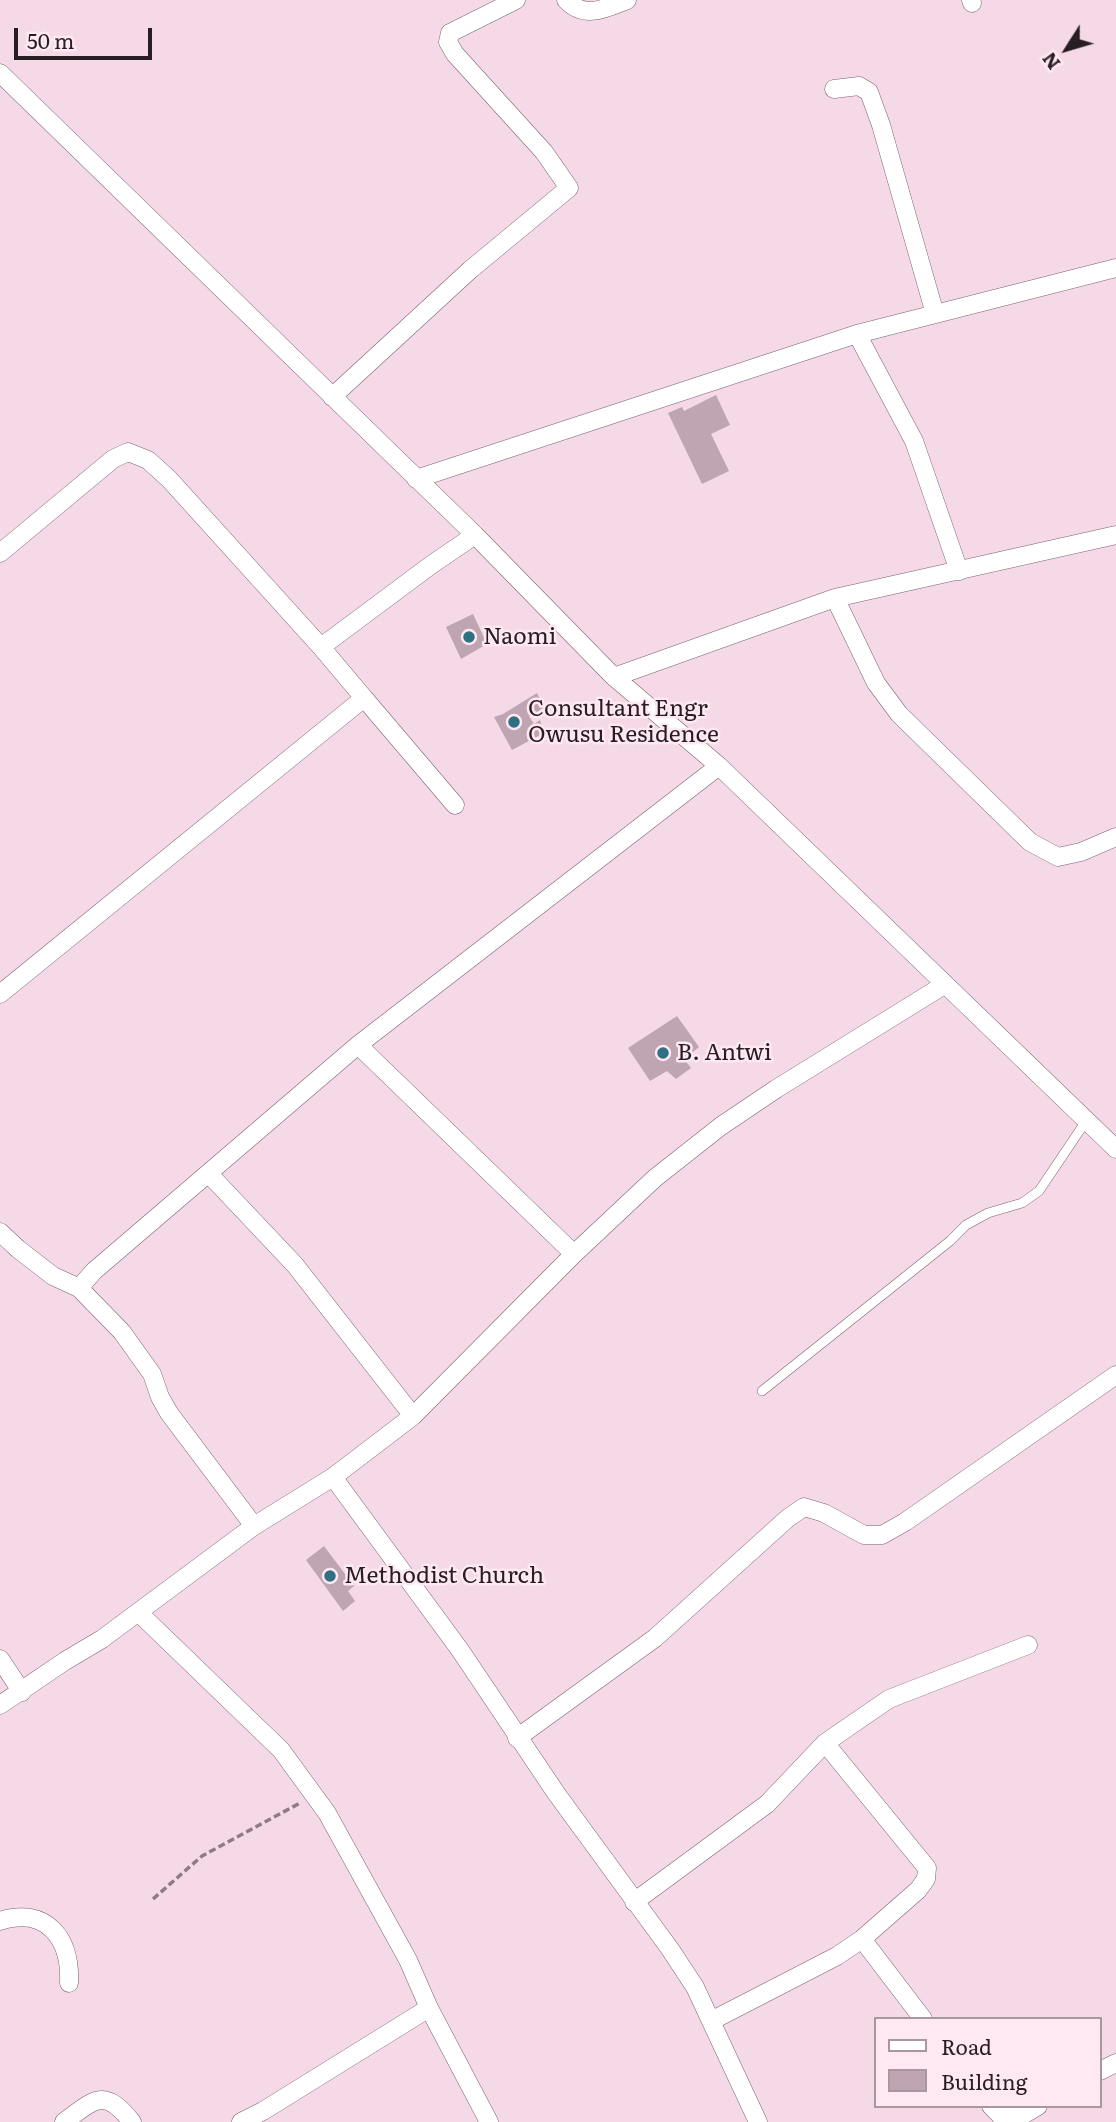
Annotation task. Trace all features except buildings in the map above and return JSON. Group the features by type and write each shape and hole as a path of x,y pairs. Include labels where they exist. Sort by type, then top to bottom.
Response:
{"street":[{"path":"332,397 470,270 569,188 544,152 455,54 448,42 450,33 516,0"},
{"path":"566,0 577,9 591,13 627,0"},
{"path":"0,73 475,536 614,677 719,766 1116,1149"},
{"path":"834,89 859,86 869,92 885,137 935,314"},
{"path":"416,479 858,334 1116,268"},
{"path":"858,334 914,441 959,571"},
{"path":"0,553 113,459 128,452 148,460 169,479 321,646 455,805"},
{"path":"614,677 835,598 1116,535"},
{"path":"321,646 475,536"},
{"path":"835,598 876,683 899,714 1030,842 1058,857 1081,852 1116,837"},
{"path":"0,994 364,698"},
{"path":"79,1288 94,1272 358,1045 719,766"},
{"path":"0,1705 102,1639 254,1526 333,1477 413,1416 574,1254 655,1178 721,1126 944,985"},
{"path":"358,1045 574,1254"},
{"path":"209,1174 295,1265 413,1416"},
{"path":"0,1232 53,1276 79,1288 122,1332 152,1374 169,1413 254,1526"},
{"path":"517,1738 655,1638 788,1518 804,1507 824,1513 864,1535 882,1535 905,1522 1116,1375"},
{"path":"333,1477 460,1650 517,1738 670,1949 695,1987 758,2122"},
{"path":"139,1613 281,1750 314,1796 361,1872 489,2122"},
{"path":"634,1902 767,1804 825,1743 889,1699 1028,1645"},
{"path":"0,1659 22,1692"},
{"path":"711,2021 837,1956 862,1939 918,1890 926,1879 927,1868 825,1743"},
{"path":"0,1921 16,1916 35,1917 48,1925 66,1953 70,1966 69,1983"},
{"path":"862,1939 921,2017"},
{"path":"241,2122 429,2008"},
{"path":"64,2122 91,2102 107,2100 119,2106 132,2122"},
{"path":"993,2108 1002,2117 1021,2116 1035,2108"}],"lane":[{"path":"762,1391 950,1241 966,1225 988,1213 1022,1203 1039,1191 1086,1121"}],"path":[{"path":"153,1899 202,1856 314,1796"}],"place":[{"name":"Naomi","path":"469,637"},
{"name":"Consultant Engr Owusu Residence","path":"514,722"},
{"name":"B. Antwi","path":"663,1053"},
{"name":"Methodist Church","path":"330,1576"}]}
